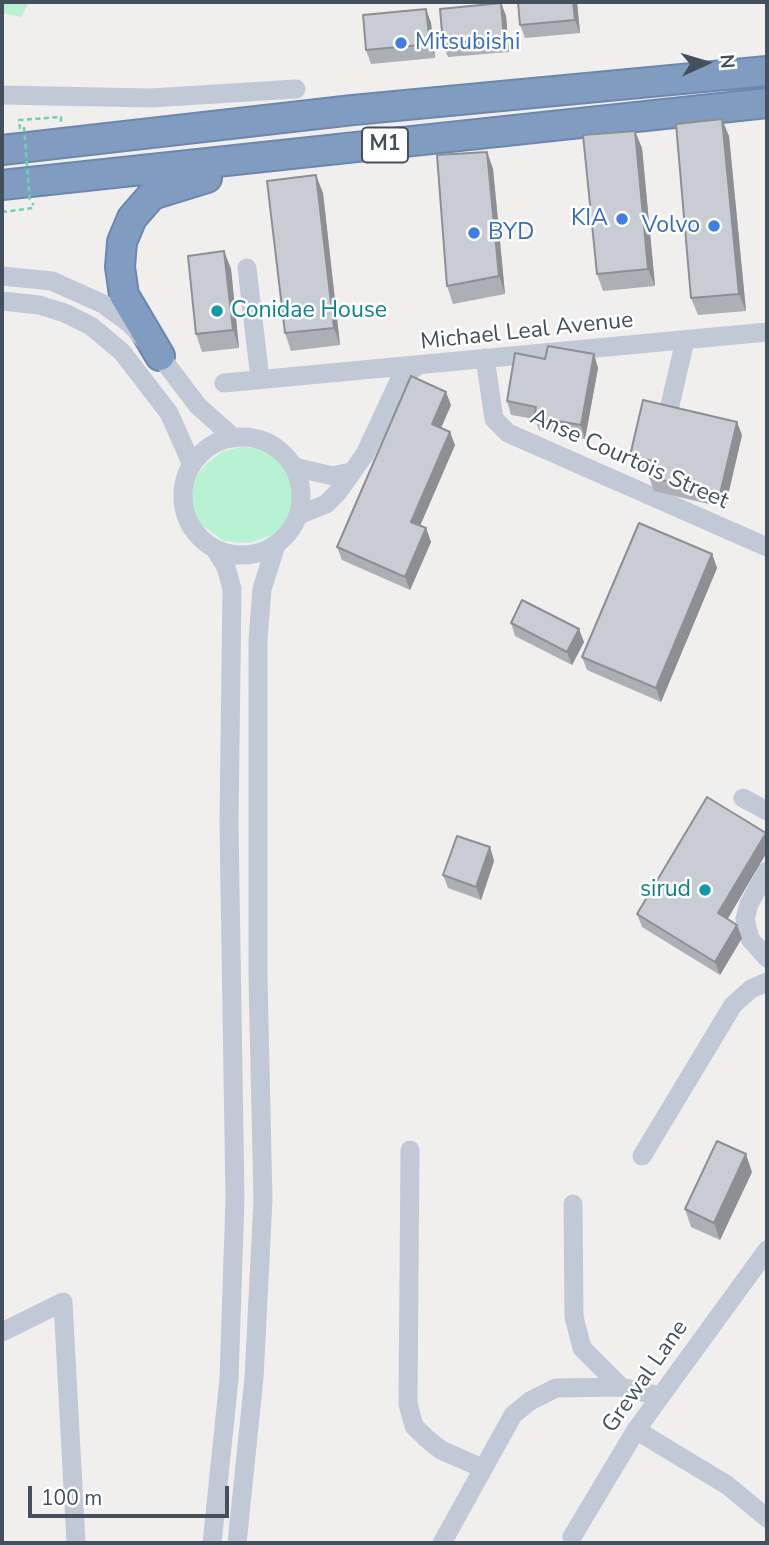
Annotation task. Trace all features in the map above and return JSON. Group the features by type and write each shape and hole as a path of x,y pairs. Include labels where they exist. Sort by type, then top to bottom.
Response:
{"highway":[{"path":"353,110 443,87 767,52"},
{"name":"M1","path":"2,149 353,110 767,71"},
{"name":"M1","path":"2,185 767,103"},
{"path":"160,356 130,309 121,283 122,242 132,218 152,195 167,188 301,154"}],"street":[{"path":"2,95 151,99 296,89"},
{"path":"247,268 260,379"},
{"path":"2,276 52,281 103,304 129,323 160,356 198,407 234,438"},
{"path":"2,301 39,305 65,313 91,326 122,352 169,413 192,466"},
{"name":"Michael Leal Avenue","path":"299,515 327,504 365,454 400,379 417,366 767,332"},
{"path":"670,405 685,341"},
{"name":"Anse Courtois Street","path":"485,358 494,419 508,433 767,547"},
{"path":"224,383 417,366"},
{"path":"234,438 262,440 285,456 300,482 299,515 290,532 276,545 246,556 215,549 202,540 185,512 184,488 192,466 210,447 234,438"},
{"path":"293,467 333,476 351,472"},
{"path":"237,1543 254,1378 263,1225 258,965 258,639 262,589 276,545"},
{"path":"212,1543 229,1379 234,1212 229,823 232,589 226,567 215,549"},
{"path":"743,798 767,811"},
{"path":"767,871 749,904 745,919 750,939 767,958"},
{"path":"642,1156 733,1005 751,989 767,982"},
{"path":"410,1150 408,1404 414,1426 426,1438 441,1450 482,1468"},
{"path":"573,1204 574,1317 582,1348 621,1387"},
{"name":"Grewal Lane","path":"572,1538 659,1396 767,1250"},
{"path":"2,1332 63,1303 76,1543"},
{"path":"442,1543 513,1415 530,1401 556,1388 621,1387 659,1396"},
{"path":"636,1430 727,1485 767,1518"}],"path":[{"path":"19,120 61,117 61,124 49,125"},
{"path":"30,203 24,127 36,126"},
{"path":"2,212 33,208"}],"green space":[{"path":"2,2 29,2 21,17 2,13"},
{"path":"242,447 260,449 274,456 286,468 294,485 294,500 283,527 270,536 253,542 237,543 222,540 200,524 193,512 191,496 196,477 207,463 223,451"}],"building":[{"path":"518,2 573,2 575,20 520,25"},
{"path":"501,3 504,38 443,44 440,9"},
{"path":"426,9 430,44 366,50 363,15"},
{"name":"Volvo","path":"722,119 739,294 691,298 676,124"},
{"name":"KIA","path":"635,131 648,269 597,274 583,135"},
{"name":"BYD","path":"487,152 499,276 447,286 437,155"},
{"path":"316,175 334,328 285,333 267,181"},
{"name":"Conidae House","path":"224,251 233,330 196,334 188,256"},
{"path":"548,346 594,354 581,425 534,417 536,407 507,401 515,353 545,359"},
{"path":"411,376 446,392 432,424 450,432 411,522 426,528 405,577 337,547"},
{"path":"643,400 737,422 720,494 649,477 653,461 630,456"},
{"path":"639,523 712,554 656,688 582,657"},
{"path":"522,600 579,629 567,652 511,623"},
{"name":"sirud","path":"707,797 766,833 718,913 737,925 715,962 637,914"},
{"path":"457,836 490,847 476,887 443,875"},
{"path":"717,1141 746,1154 714,1223 685,1209"}],"place":[{"name":"Mitsubishi","path":"401,43"},
{"name":"KIA","path":"622,219"},
{"name":"Volvo","path":"714,226"},
{"name":"BYD","path":"474,233"},
{"name":"Conidae House","path":"217,311"},
{"name":"sirud","path":"705,890"}]}
